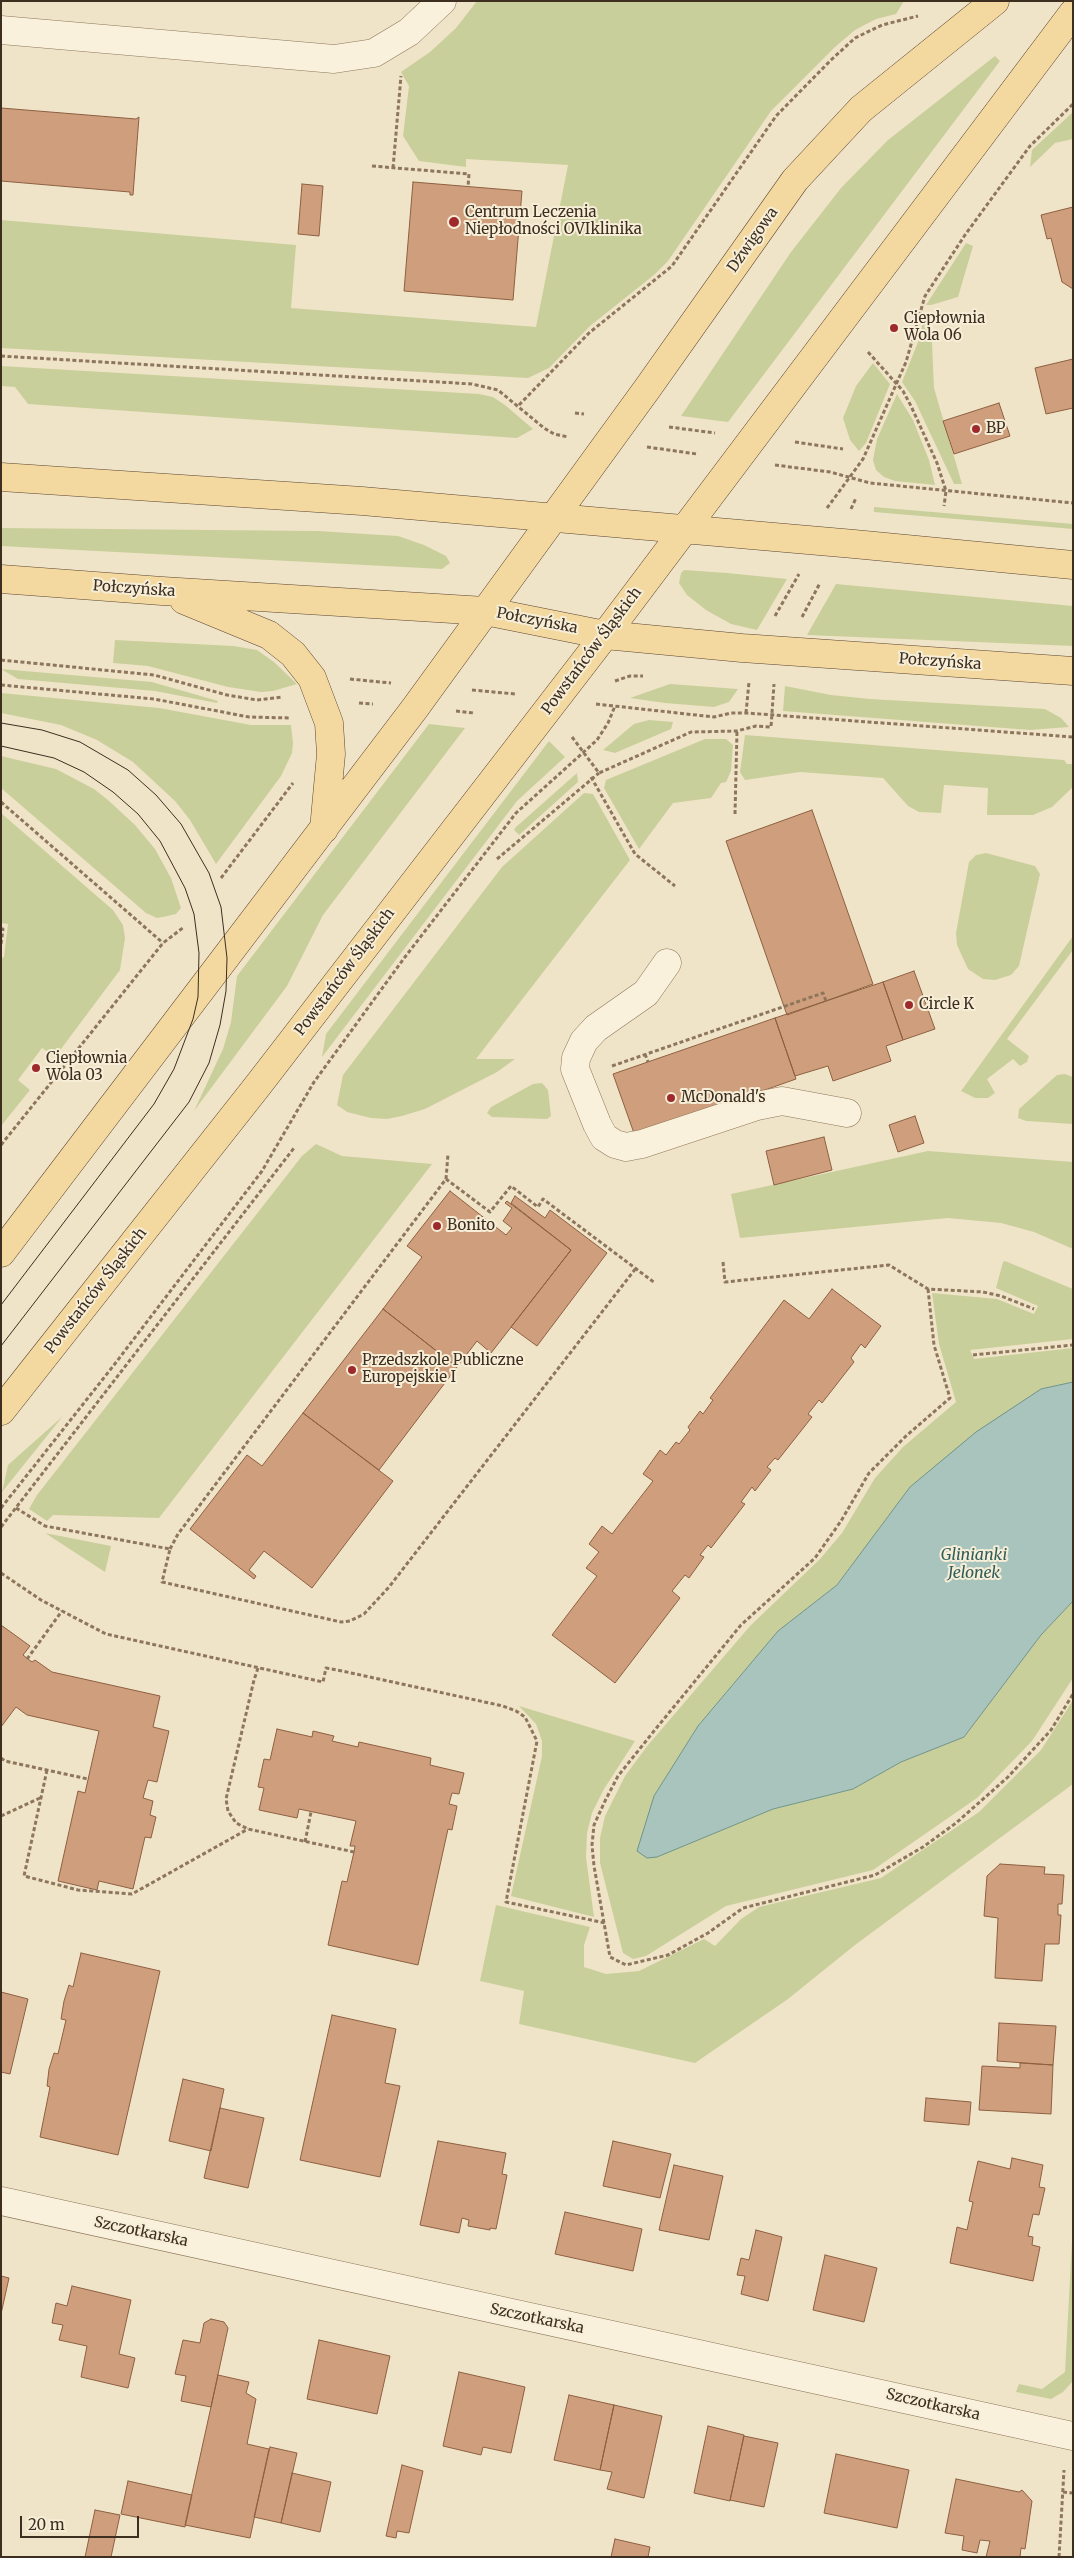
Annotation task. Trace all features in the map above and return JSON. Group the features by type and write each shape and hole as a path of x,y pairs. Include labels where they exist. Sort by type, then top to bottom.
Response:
{"main road":[{"name":"Dźwigowa","path":"553,518 647,389 794,180 861,109 995,1"},
{"path":"684,529 1073,12"},
{"path":"1,477 362,501 1073,565"},
{"path":"1,1253 324,829 553,518"},
{"name":"Powstańców Śląskich","path":"1,1412 259,1084 684,529"},
{"name":"Połczyńska","path":"1,579 485,611 605,634 742,648 1073,671"},
{"path":"162,591 269,635 293,654 312,678 329,723 331,754 324,829"}],"street":[{"path":"1,30 334,59 374,53 408,32 442,1"},
{"path":"667,963 646,993 596,1028 584,1042 576,1058 575,1068 596,1124 604,1137 615,1144 626,1147 642,1144 757,1106 782,1101 847,1113"},
{"name":"Szczotkarska","path":"1,2201 1073,2436"}],"path":[{"path":"519,405 590,333 672,266 776,116 831,60 855,38 882,25 921,16"},
{"path":"393,168 402,66"},
{"path":"828,505 863,459 914,342 921,305 925,296 965,235 1030,146 1073,104"},
{"path":"372,166 469,174 468,187"},
{"path":"868,352 897,383 919,422 937,463 946,491 944,506"},
{"path":"1,356 472,384 498,390 519,405 544,428 554,434 566,437"},
{"path":"575,413 584,414"},
{"path":"668,427 718,433"},
{"path":"796,442 842,449"},
{"path":"655,448 702,454"},
{"path":"797,468 849,477 870,483 1073,503"},
{"path":"851,510 856,498"},
{"path":"770,624 796,579"},
{"path":"798,624 820,583"},
{"path":"1,660 154,675 227,695 257,700 288,696"},
{"path":"612,682 630,676 652,676"},
{"path":"746,713 749,676"},
{"path":"343,679 392,683"},
{"path":"497,859 599,773 691,732 737,731 756,726 771,727 774,680"},
{"path":"738,683 757,685"},
{"path":"1,685 154,699 249,717 292,718"},
{"path":"765,686 773,687"},
{"path":"594,698 591,703 714,717 731,713 746,713 1073,737"},
{"path":"349,702 378,705"},
{"path":"1,1508 250,1186 284,1136 314,1082 405,957 516,813 584,753 608,723 615,706"},
{"path":"566,730 599,773"},
{"path":"735,814 737,731"},
{"path":"592,778 635,854 675,886"},
{"path":"221,878 294,781"},
{"path":"1,802 163,943"},
{"path":"1,1145 163,943 184,927"},
{"path":"1,928 3,929 1,944"},
{"path":"609,1067 823,993 826,1001"},
{"path":"646,1054 648,1062"},
{"path":"1,1527 279,1170 294,1148"},
{"path":"448,1154 446,1179 184,1526 170,1549 162,1582 341,1622 350,1621 364,1614 389,1587 636,1268"},
{"path":"446,1179 490,1212 511,1186 538,1206 543,1199 655,1284"},
{"path":"723,1262 725,1282 889,1265 928,1289 983,1292 1001,1296 1034,1308"},
{"path":"928,1289 934,1345 950,1398 906,1436 869,1473 841,1521 815,1558 741,1625 618,1776 594,1825 594,1866 610,1957 626,1965 644,1962 676,1951 708,1933 743,1908 875,1875 936,1838 1008,1777 1051,1730 1073,1694"},
{"path":"973,1355 1073,1345"},
{"path":"16,1508 45,1526 170,1549"},
{"path":"1,1573 41,1600 106,1634 323,1682 326,1668 503,1706 516,1711 525,1717 537,1741 506,1902 605,1923"},
{"path":"28,1659 62,1611"},
{"path":"258,1668 226,1799 228,1811 236,1823 248,1829 354,1852"},
{"path":"1,1758 88,1778"},
{"path":"47,1770 24,1876 98,1893 132,1894 248,1829"},
{"path":"1,1816 41,1798"},
{"path":"305,1842 311,1812"},
{"path":"1059,2557 1065,2468 1062,2462"},
{"path":"1064,2492 1073,2493"}],"green space":[{"path":"477,1 904,1 896,14 876,19 855,30 835,47 771,111 668,261 654,275 590,326 549,368 528,378 1,348 1,220 296,245 291,308 536,327 568,165 466,159 466,167 419,161 403,136 409,86 401,72 430,52 456,28"},
{"path":"995,56 1000,61 728,422 681,416 791,252 841,188 888,140"},
{"path":"1073,112 1073,139 1055,143 1030,167 1032,150"},
{"path":"966,243 973,246 958,297 926,305"},
{"path":"931,320 934,388 962,484 954,484 915,401 902,382 920,337 923,321"},
{"path":"873,363 890,384 866,443 859,451 850,440 843,418 856,386"},
{"path":"1,366 479,394 493,397 533,429 517,438 28,404 15,387 1,386"},
{"path":"897,394 913,420 929,460 935,485 895,481 884,477 876,470 873,460 877,439"},
{"path":"874,507 1073,524 1073,529 874,512"},
{"path":"1,528 318,531 398,536 424,545 446,556 450,563 442,569 1,546"},
{"path":"684,570 787,579 757,630 731,624 706,610 687,595 679,583 681,573"},
{"path":"836,584 1073,606 1073,646 807,635"},
{"path":"115,640 234,646 257,650 274,662 297,684 273,691 261,692 228,687 148,666 113,663"},
{"path":"1,669 152,682 218,701 217,703 155,691 18,679"},
{"path":"670,684 738,689 729,702 714,707 630,698"},
{"path":"785,686 831,695 870,699 1045,709 1061,718 1069,727 1030,730 783,711"},
{"path":"1,693 159,708 251,725 291,725 292,753 281,776 216,864 190,820 175,801 133,762 97,740 61,725 1,713"},
{"path":"649,720 673,722 671,729 615,753 603,750 634,724"},
{"path":"429,724 465,728 323,915 287,986 194,1111 223,1049 231,1022 237,976"},
{"path":"745,735 1064,760 1067,764 1073,764 1073,787 1052,807 1033,815 987,815 988,788 944,785 941,813 919,812 908,806 883,778 800,772 745,780 740,772"},
{"path":"705,739 726,739 733,745 731,771 726,782 721,783 711,798 673,803 639,849 604,788 606,780"},
{"path":"549,741 565,757 517,801 322,1057 326,1034"},
{"path":"1,756 56,769 94,789 108,800 135,825 155,849 171,878 181,908 176,914 157,918 146,913 1,788"},
{"path":"577,773 578,782 519,835 514,830 516,827"},
{"path":"584,793 593,794 630,860 476,1059 515,1059 497,1072 425,1109 402,1116 387,1119 371,1118 347,1112 337,1105 343,1075 502,867"},
{"path":"1,813 113,910 123,925 125,938 120,970 55,1057 42,1048 18,1080 30,1090 1,1126 1,958 4,957 8,924 1,923"},
{"path":"986,853 1035,866 1040,874 1019,966 1011,975 995,980 983,979 968,969 957,945 956,933 969,862 976,855"},
{"path":"1073,936 1073,950 1007,1039 1029,1056 1027,1062 1020,1066 1013,1059 987,1079 995,1093 988,1098 975,1098 961,1091"},
{"path":"1065,1074 1073,1077 1073,1124 1026,1121 1018,1118 1019,1109 1057,1075"},
{"path":"542,1083 548,1090 551,1116 547,1119 492,1117 487,1113 491,1107 533,1084"},
{"path":"316,1144 342,1156 432,1164 159,1518 53,1515 47,1521 29,1509 37,1495 302,1156"},
{"path":"928,1151 1073,1162 1073,1249 1034,1232 1001,1223 948,1218 740,1238 731,1194"},
{"path":"1005,1261 1073,1289 1073,1339 970,1350 974,1359 1073,1348 1073,1382 1041,1389 910,1487 837,1585 778,1631 698,1726 654,1796 657,1857 773,1809 853,1789 901,1762 964,1737 1041,1635 1073,1601 1073,1678 1032,1741 977,1798 873,1870 726,1906 646,1956 633,1959 623,1953 600,1863 600,1838 605,1816 625,1776 648,1745 750,1626 820,1559 842,1533 875,1478 903,1447 956,1402 939,1344 932,1293 997,1299 1034,1314 1038,1306 996,1288 1003,1262"},
{"path":"63,1416 2,1492 8,1465"},
{"path":"45,1533 111,1546 105,1572"},
{"path":"1073,1700 1073,1784 855,1945 788,1999 695,2063 519,2024 524,1991 480,1981 496,1905 590,1927 584,1945 584,1967 606,1974 639,1971 704,1939 715,1946 741,1919 759,1907 881,1878 979,1812 1041,1750"},
{"path":"519,1706 635,1741 604,1789 592,1813 587,1833 586,1857 594,1917 511,1896 542,1756 542,1741 536,1724"},
{"path":"1072,2241 1073,2381 1063,2392 1051,2399 1016,2392 1019,2384 1042,2389 1065,2372"}],"water":[{"name":"Glinianki Jelonek","path":"1073,1382 1073,1601 1041,1635 964,1737 901,1762 853,1789 773,1809 657,1857 647,1858 637,1851 654,1796 698,1726 778,1631 837,1585 910,1487 976,1432 1041,1389"}],"building":[{"path":"1,108 136,119 139,117 133,195 130,195 130,192 1,181"},
{"path":"413,182 522,191 513,300 404,291"},
{"path":"302,184 323,186 319,236 298,234"},
{"path":"1073,207 1073,289 1062,282 1051,238 1047,239 1041,215"},
{"path":"1073,359 1073,408 1046,414 1035,368"},
{"name":"BP","path":"999,403 1010,436 954,454 943,421"},
{"path":"812,810 873,984 787,1015 726,841"},
{"name":"Circle K","path":"914,971 935,1029 903,1040 883,982"},
{"path":"883,982 903,1040 886,1046 891,1061 833,1081 828,1066 795,1076 775,1018"},
{"path":"775,1018 796,1079 635,1136 613,1074"},
{"path":"915,1116 924,1143 898,1152 889,1125"},
{"path":"824,1137 832,1170 774,1185 766,1151"},
{"path":"450,1191 506,1235 512,1228 503,1221 512,1208 505,1203 507,1201 571,1250 491,1353 477,1341 457,1367 383,1309 422,1257 407,1246"},
{"path":"515,1196 545,1218 550,1210 607,1253 537,1346 511,1327 571,1250 511,1203"},
{"path":"832,1289 881,1326 865,1348 861,1344 851,1358 854,1362 822,1403 819,1400 808,1414 812,1417 778,1460 775,1458 767,1467 771,1470 755,1491 752,1487 741,1502 745,1504 711,1548 708,1545 700,1555 704,1557 689,1578 685,1575 672,1591 680,1598 615,1683 552,1635 597,1576 586,1568 599,1552 589,1544 602,1526 612,1534 653,1481 643,1474 660,1450 666,1455 676,1442 679,1444 690,1430 688,1427 700,1411 703,1414 713,1400 710,1398 784,1300 809,1319"},
{"path":"383,1309 457,1367 379,1470 303,1413"},
{"path":"303,1413 393,1481 312,1588 264,1551 249,1570 256,1576 254,1579 190,1529 247,1455 262,1466"},
{"path":"1,1625 30,1646 23,1655 32,1662 35,1660 52,1672 160,1696 153,1727 169,1731 157,1782 148,1780 143,1798 153,1801 150,1815 156,1817 151,1838 145,1837 133,1889 99,1881 97,1890 58,1881 78,1791 85,1793 99,1731 27,1715 16,1707 1,1727"},
{"path":"277,1729 312,1737 313,1731 334,1736 332,1741 358,1747 359,1742 431,1758 430,1765 464,1773 459,1794 452,1793 449,1804 457,1806 452,1830 448,1829 418,1965 328,1945 342,1881 347,1882 354,1852 355,1846 350,1846 356,1821 299,1809 297,1818 259,1810 264,1788 258,1787 264,1759 270,1760"},
{"path":"1000,1864 1045,1867 1044,1874 1064,1875 1062,1904 1058,1904 1058,1915 1061,1915 1059,1944 1045,1944 1042,1981 995,1978 998,1918 984,1916 987,1876"},
{"path":"81,1953 160,1971 118,2155 40,2137 50,2087 47,2086 49,2069 54,2053 58,2054 66,2020 61,2019 64,2001 69,1985 73,1987"},
{"path":"1,1992 28,1999 10,2074 1,2072"},
{"path":"332,2015 396,2029 385,2083 400,2086 380,2177 300,2160"},
{"path":"999,2023 1056,2026 1053,2065 997,2061"},
{"path":"1020,2063 1053,2065 1051,2114 979,2110 982,2066 1020,2068"},
{"path":"183,2079 224,2089 211,2151 169,2141"},
{"path":"926,2098 971,2102 969,2125 924,2121"},
{"path":"220,2108 264,2118 248,2188 204,2178"},
{"path":"438,2141 506,2153 502,2174 507,2175 496,2229 490,2228 490,2230 468,2226 469,2220 462,2218 459,2233 420,2225"},
{"path":"613,2141 671,2154 660,2198 603,2186"},
{"path":"1012,2158 1043,2165 1039,2187 1045,2188 1039,2215 1033,2214 1028,2236 1033,2237 1032,2245 1040,2247 1033,2281 950,2263 957,2227 967,2230 973,2202 969,2201 978,2161 1010,2169"},
{"path":"674,2165 723,2176 709,2240 659,2230"},
{"path":"565,2212 642,2229 633,2271 555,2254"},
{"path":"756,2230 782,2237 768,2301 741,2294 745,2276 737,2275 741,2258 749,2260"},
{"path":"825,2255 877,2268 864,2322 813,2310"},
{"path":"1,2276 9,2278 1,2314"},
{"path":"72,2286 131,2300 119,2354 135,2358 128,2388 81,2377 87,2346 59,2340 63,2325 52,2323 56,2303 67,2306"},
{"path":"211,2319 224,2322 228,2328 211,2407 181,2401 186,2376 175,2374 183,2340 200,2343 204,2323"},
{"path":"319,2340 390,2356 377,2414 307,2399"},
{"path":"459,2372 525,2387 511,2453 483,2447 481,2455 443,2446"},
{"path":"218,2375 249,2382 246,2393 256,2399 247,2444 269,2449 250,2538 185,2525"},
{"path":"569,2395 614,2405 600,2470 554,2460"},
{"path":"614,2405 662,2416 644,2498 607,2489 612,2472 600,2470"},
{"path":"708,2426 744,2435 730,2501 694,2493"},
{"path":"744,2436 778,2443 764,2507 730,2500"},
{"path":"270,2447 297,2453 281,2523 254,2517"},
{"path":"836,2454 909,2470 897,2528 824,2513"},
{"path":"402,2465 423,2471 409,2533 397,2531 396,2538 386,2536"},
{"path":"292,2473 331,2482 320,2532 281,2523"},
{"path":"956,2479 1019,2492 1022,2490 1032,2501 1025,2549 1021,2548 1020,2557 986,2557 990,2541 980,2540 977,2553 962,2550 964,2536 945,2533"},
{"path":"128,2481 192,2495 185,2527 121,2514"},
{"path":"95,2510 120,2515 111,2557 85,2557"},
{"path":"615,2539 650,2547 648,2557 611,2557"}],"tram line":[{"path":"1,723 42,730 80,742 128,770 156,795 181,824 209,873 221,907 227,958 226,991 220,1025 209,1063 189,1102 1,1346"},
{"path":"1,746 54,758 84,772 113,792 138,814 160,841 185,888 194,914 199,953 198,997 193,1019 174,1069 154,1104 1,1305"}],"place":[{"name":"Centrum Leczenia Niepłodności OVIklinika","path":"454,222"},
{"name":"Ciepłownia Wola 06","path":"894,328"},
{"name":"BP","path":"976,429"},
{"name":"Circle K","path":"909,1005"},
{"name":"Ciepłownia Wola 03","path":"36,1068"},
{"name":"McDonald's","path":"671,1098"},
{"name":"Bonito","path":"437,1226"},
{"name":"Przedszkole Publiczne Europejskie I","path":"352,1370"}]}
